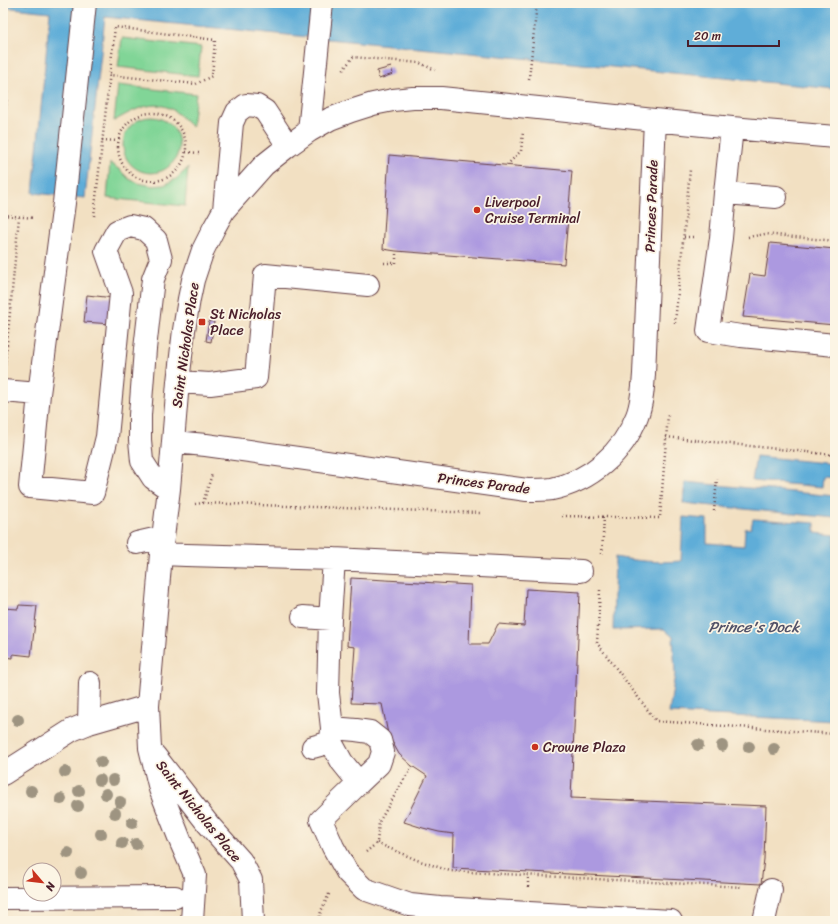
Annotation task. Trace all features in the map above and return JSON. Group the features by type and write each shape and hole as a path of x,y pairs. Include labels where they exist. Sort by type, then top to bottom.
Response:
{"street":[{"path":"85,3 63,212 39,394 30,487 93,493 107,437 121,293 106,251 117,231 130,226 144,229 156,240 161,259 153,279 148,318 140,415 140,440 142,461 153,478 169,488"},
{"path":"309,131 322,3"},
{"name":"Saint Nicholas Place","path":"192,921 195,875 160,789 150,748 148,706 178,382 189,299 193,280 203,250 224,210 264,165 309,131 330,119 373,104 412,98 441,98 525,118"},
{"path":"224,210 232,123 237,112 246,105 257,106 264,111 288,146"},
{"path":"525,118 655,120 835,137"},
{"name":"Princes Parade","path":"173,442 206,445 527,490 551,489 572,483 592,473 616,451 628,433 636,416 642,397 655,120"},
{"path":"732,128 721,238 708,331 741,336 835,345"},
{"path":"725,194 776,197"},
{"path":"178,382 210,384 256,378 265,275 368,284"},
{"path":"3,391 39,394"},
{"path":"137,543 162,545 186,555 334,559 581,571"},
{"path":"334,559 330,619 319,693 325,739 359,783"},
{"path":"303,617 330,619"},
{"path":"89,723 90,683"},
{"path":"3,774 72,730 89,723 148,706"},
{"path":"325,739 356,730 370,732 380,740 383,752 379,764 321,820 346,872 364,889 410,905 672,921"},
{"name":"Saint Nicholas Place","path":"150,748 208,824 242,861 251,880 253,921"},
{"path":"764,921 771,890"},
{"path":"3,898 175,897"}],"path":[{"path":"529,79 537,3"},
{"path":"94,220 114,27 215,40 212,76 196,84 110,75"},
{"path":"339,76 353,57 420,63 435,70"},
{"path":"3,71 8,74 3,154"},
{"path":"157,112 174,120 184,134 186,152 179,168 165,179 146,181 130,174 119,160 117,141 124,125 139,114 157,112"},
{"path":"507,165 521,151 525,118"},
{"path":"102,140 117,141"},
{"path":"186,152 199,153"},
{"path":"675,330 690,170"},
{"path":"3,215 19,216 63,212"},
{"path":"5,366 19,216"},
{"path":"743,238 765,234 835,241"},
{"path":"557,516 660,518 668,414"},
{"path":"666,437 835,455"},
{"path":"203,503 213,471"},
{"path":"714,511 717,478"},
{"path":"189,505 203,503 486,513"},
{"path":"602,558 604,517"},
{"path":"600,589 597,643 656,721 835,734"},
{"path":"361,856 378,843 379,822 412,766"},
{"path":"378,843 417,860 450,871 771,890"},
{"path":"319,921 321,911 330,890"}],"green space":[{"path":"122,38 201,47 198,76 118,67"},
{"path":"118,85 196,94 192,127 173,110 158,105 143,107 114,121"},
{"path":"146,117 156,117 171,125 177,134 179,145 177,156 171,165 156,173 146,173 135,168 128,161 123,150 123,140 128,129 135,122"},
{"path":"110,163 129,179 138,183 153,186 164,185 176,179 188,168 185,206 107,198"}],"water":[{"path":"3,3 835,3 835,89 105,17 85,198 33,193 50,12 3,7"},
{"path":"756,456 835,464 835,478 823,477 822,487 752,481"},
{"path":"685,482 835,496 835,518 683,503"},
{"name":"Prince's Dock","path":"683,517 707,519 707,543 744,546 745,529 751,528 753,519 815,523 815,533 835,535 835,721 669,713 675,674 673,637 664,629 613,630 615,557 631,560 664,562 681,561"}],"building":[{"path":"391,67 393,74 379,79 377,71"},
{"name":"Liverpool Cruise Terminal","path":"389,155 572,171 564,264 383,249"},
{"path":"770,243 835,249 835,325 743,317 750,274 765,276"},
{"path":"87,295 114,298 111,324 84,322"},
{"path":"209,321 214,322 211,342 206,341"},
{"path":"351,578 471,585 469,644 488,644 498,624 524,626 526,589 580,592 571,798 766,806 764,859 761,884 453,868 454,834 439,832 404,822 427,776 412,766 399,754 388,734 382,704 351,703 355,647 347,646"},
{"path":"19,605 37,606 31,656 13,654 13,658 3,657 3,608 18,609"}],"place":[{"name":"Liverpool Cruise Terminal","path":"477,210"},
{"name":"St Nicholas Place","path":"202,322"},
{"name":"Crowne Plaza","path":"535,747"}]}
